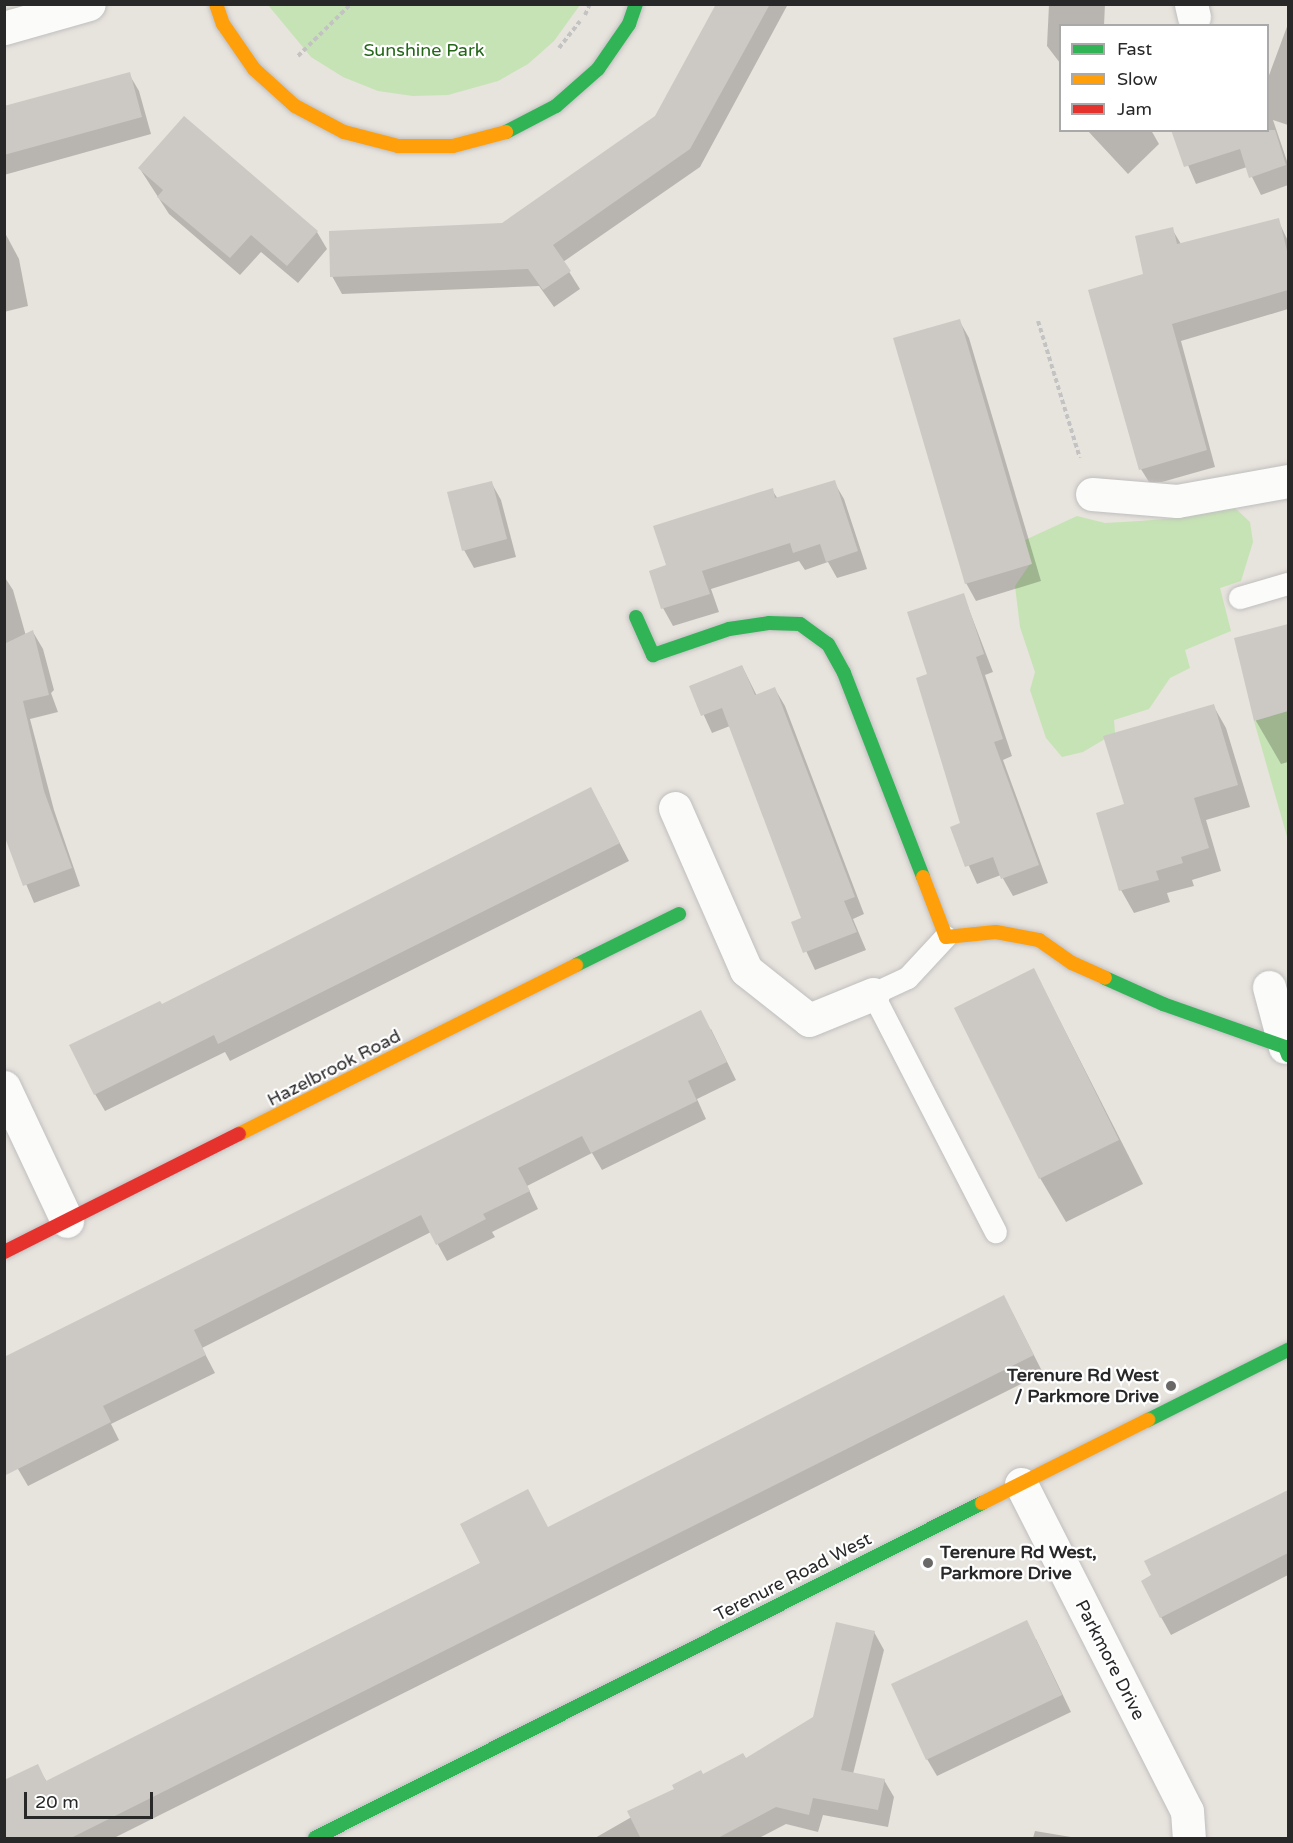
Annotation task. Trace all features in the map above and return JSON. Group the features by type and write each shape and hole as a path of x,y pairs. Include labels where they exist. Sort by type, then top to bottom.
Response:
{"street":[{"path":"4,28 89,4"},
{"path":"216,4 223,24 254,69 295,106 344,132 398,146 453,146 507,132 556,106 598,69 629,24 636,4"},
{"path":"1092,494 1177,501 1288,481"},
{"path":"636,617 653,655 729,629 770,623 800,624 828,644 844,673 946,937 996,932 1039,940 1072,963 1163,1004 1287,1051"},
{"path":"675,808 746,970 809,1020 873,994"},
{"name":"Hazelbrook Road","path":"4,1252 679,914"},
{"path":"1269,987 1287,1051"},
{"path":"4,1087 67,1221"},
{"name":"Terenure Road West","path":"315,1839 1288,1350"},
{"name":"Parkmore Drive","path":"1021,1484 1187,1811 1189,1839"}],"lane":[{"path":"1240,598 1288,584"},
{"path":"946,937 908,978 873,994 996,1232"}],"path":[{"path":"293,61 351,4"},
{"path":"556,52 590,4"},
{"path":"1038,321 1092,494"}],"green space":[{"name":"Sunshine Park","path":"268,5 580,5 554,41 528,64 498,81 448,95 413,96 378,91 343,77 311,57"},
{"path":"1214,508 1235,508 1250,522 1253,542 1241,581 1220,588 1231,631 1185,650 1190,668 1170,678 1149,709 1114,720 1115,733 1083,752 1062,757 1046,738 1030,690 1035,672 1020,627 1015,586 1030,564 1025,540 1077,516 1105,523 1140,521 1188,517"},
{"path":"1288,711 1288,840 1254,721"}],"building":[{"path":"716,4 770,4 690,149 553,245 571,271 543,290 528,269 330,277 329,231 502,223 655,116"},
{"path":"130,72 142,117 4,155 4,106"},
{"path":"184,116 318,231 287,266 251,235 230,258 157,197 163,190 138,168"},
{"path":"1269,130 1275,130 1286,165 1249,178 1240,149 1184,167 1172,132 1269,132"},
{"path":"1279,218 1288,255 1288,290 1172,324 1207,450 1139,470 1088,290 1143,274 1135,236 1173,227 1177,244"},
{"path":"960,319 1032,564 965,584 893,338"},
{"path":"835,480 858,551 826,562 820,544 793,553 790,543 702,571 710,594 661,609 649,571 666,565 653,526 773,488 775,498"},
{"path":"492,481 507,539 462,551 447,492"},
{"path":"964,593 984,654 976,657 1003,739 994,742 1039,865 1001,879 993,857 965,867 950,827 960,823 916,678 927,674 907,612"},
{"path":"1288,624 1288,711 1254,721 1234,638"},
{"path":"33,630 49,695 23,701 44,791 72,868 23,886 4,835 4,644"},
{"path":"742,665 755,695 775,687 855,897 844,901 857,932 803,953 791,922 801,918 722,708 701,716 689,686"},
{"path":"1214,704 1238,785 1194,798 1209,848 1181,857 1183,863 1156,871 1159,880 1119,891 1096,813 1124,804 1103,736"},
{"path":"591,787 620,843 218,1044 214,1035 94,1095 69,1045 160,1001 162,1004"},
{"path":"1034,968 1119,1140 1039,1179 954,1008"},
{"path":"701,1010 727,1062 688,1081 697,1101 591,1153 582,1136 518,1168 530,1191 483,1214 486,1219 436,1245 421,1215 194,1330 206,1355 103,1406 111,1422 4,1476 4,1357"},
{"path":"1004,1295 1034,1355 69,1839 4,1839 4,1780 38,1764 46,1781 480,1563 460,1524 528,1489 548,1527"},
{"path":"1288,1490 1288,1553 1160,1618 1141,1581 1151,1575 1144,1561"},
{"path":"1027,1620 1062,1695 926,1760 891,1684"},
{"path":"836,1622 875,1631 841,1770 885,1779 878,1810 813,1798 809,1815 776,1807 716,1839 641,1839 627,1811 674,1789 672,1785 701,1770 703,1774 743,1753 746,1758 813,1717"}],"traffic: fast":[{"path":"506,132 556,106 598,69 629,24 636,4"},
{"path":"636,617 653,655 729,629 769,623 800,624 828,644 844,673 923,877"},
{"path":"576,965 679,914"},
{"path":"1105,978 1163,1004 1285,1047 1288,1055"},
{"path":"1148,1420 1288,1350"},
{"path":"315,1838 982,1503"}],"traffic: slow":[{"path":"216,4 223,24 254,69 295,106 344,132 398,146 453,146 506,132"},
{"path":"923,877 946,937 996,932 1039,940 1072,963 1105,978"},
{"path":"239,1134 576,965"},
{"path":"982,1503 1148,1420"}],"traffic: jam":[{"path":"4,1252 239,1134"}],"place":[{"name":"Terenure Rd West / Parkmore Drive","path":"1171,1386"},
{"name":"Terenure Rd West, Parkmore Drive","path":"928,1563"}]}
